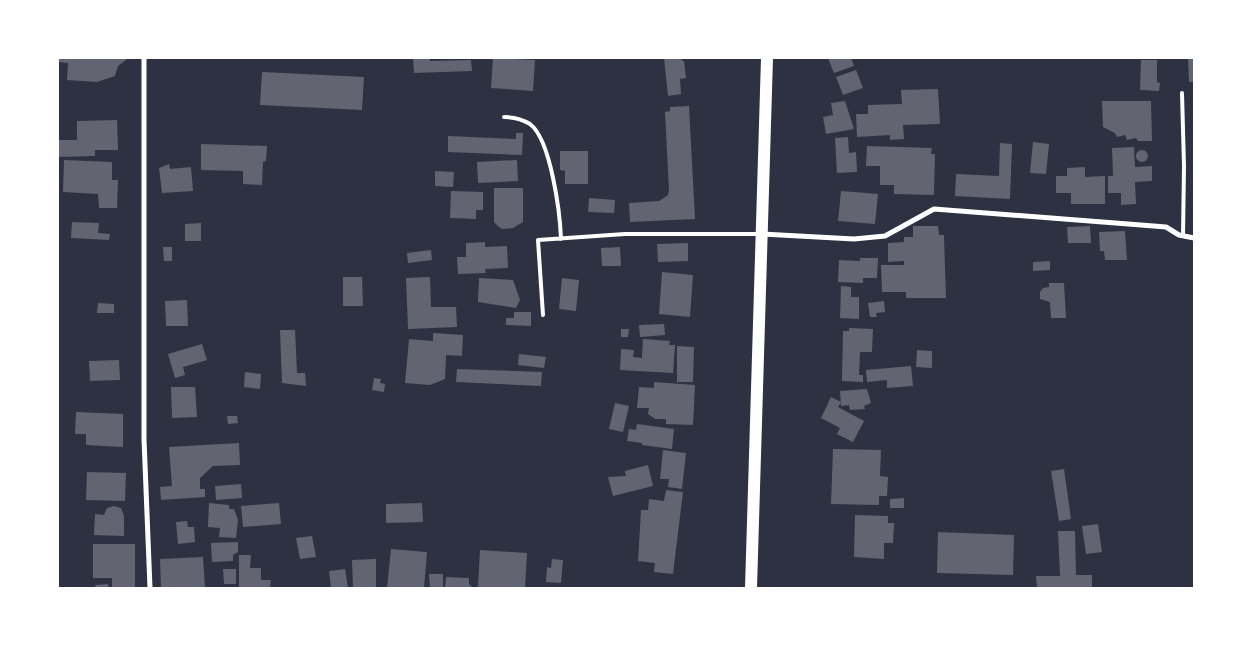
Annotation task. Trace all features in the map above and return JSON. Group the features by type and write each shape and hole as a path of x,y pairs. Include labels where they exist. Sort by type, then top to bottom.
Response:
{"main road":[{"path":"750,588 767,58"}],"street":[{"path":"144,58 144,439 150,588"},
{"path":"761,234 854,239 885,236 934,209 1141,224 1166,228 1183,236 1194,238"}],"lane":[{"path":"1182,93 1183,236"},
{"path":"504,117 514,118 530,124 539,135 555,186 561,239"},
{"path":"543,315 538,240 625,234 761,234"}],"building":[{"path":"58,58 126,58 126,60 118,66 115,76 97,82 67,80 68,63 58,62"},
{"path":"413,58 430,58 430,61 471,60 472,71 414,73"},
{"path":"493,58 535,60 533,91 491,88"},
{"path":"664,58 681,58 684,61 686,78 680,79 681,94 668,96"},
{"path":"828,58 851,58 854,66 834,73"},
{"path":"1188,58 1194,58 1194,82 1189,82"},
{"path":"1141,60 1157,60 1157,82 1160,83 1159,91 1140,90"},
{"path":"856,70 863,88 843,95 836,77"},
{"path":"262,72 364,77 362,110 260,105"},
{"path":"938,89 940,124 903,125 904,139 890,140 890,135 857,137 856,114 868,114 868,105 902,104 901,90"},
{"path":"845,101 854,129 826,134 823,117 833,115 831,103"},
{"path":"1102,101 1151,101 1152,141 1138,141 1136,138 1127,140 1125,135 1117,137 1115,133 1103,127"},
{"path":"689,106 695,219 630,222 629,203 659,201 668,195 665,112 670,111 670,107"},
{"path":"117,120 118,150 95,150 95,156 58,157 58,140 77,140 77,121"},
{"path":"516,133 523,133 522,155 448,152 448,136 516,139"},
{"path":"848,137 849,153 856,152 857,172 837,173 835,138"},
{"path":"1033,142 1049,144 1046,174 1030,173"},
{"path":"1000,143 1012,144 1010,199 955,196 956,174 999,176"},
{"path":"201,144 267,146 266,161 263,162 262,185 243,184 243,171 201,170"},
{"path":"867,146 932,148 931,154 935,154 934,195 894,194 894,185 880,185 880,166 866,166"},
{"path":"1134,147 1135,167 1152,166 1152,181 1135,182 1136,204 1121,205 1121,193 1108,193 1108,176 1113,176 1112,148"},
{"path":"1140,150 1144,150 1148,156 1144,162 1140,162 1136,158 1136,154"},
{"path":"560,151 588,151 588,184 565,184 565,171 560,170"},
{"path":"64,160 112,162 112,180 118,180 117,208 99,208 98,194 63,192"},
{"path":"517,160 518,181 478,183 477,162"},
{"path":"169,164 170,169 191,167 193,191 162,193 159,168"},
{"path":"1085,167 1085,177 1105,176 1105,204 1071,204 1071,193 1056,193 1056,176 1067,176 1067,168"},
{"path":"435,171 454,172 453,187 435,186"},
{"path":"494,188 523,188 523,222 513,228 502,229 494,222"},
{"path":"451,191 483,192 483,210 476,210 476,219 450,218"},
{"path":"841,191 878,194 875,224 838,221"},
{"path":"589,198 615,200 614,213 588,212"},
{"path":"72,222 99,223 98,233 110,234 109,240 71,238"},
{"path":"201,223 201,241 185,241 185,224"},
{"path":"913,226 938,226 939,235 944,235 946,298 906,298 906,292 882,292 881,265 904,265 904,261 888,262 888,243 904,242 904,237 913,237"},
{"path":"1090,226 1091,243 1068,243 1067,227"},
{"path":"1125,231 1127,260 1105,260 1104,251 1100,251 1099,232"},
{"path":"485,242 485,247 507,246 508,268 485,269 486,273 458,274 457,257 466,257 466,243"},
{"path":"688,243 688,261 658,262 657,244"},
{"path":"163,247 172,247 172,261 164,261"},
{"path":"620,247 621,266 602,266 601,248"},
{"path":"431,250 432,260 408,263 407,253"},
{"path":"860,258 878,258 877,278 863,278 863,283 838,282 839,260 860,261"},
{"path":"1050,261 1050,270 1033,271 1033,262"},
{"path":"662,272 693,275 690,317 659,314"},
{"path":"343,277 362,277 363,306 343,306"},
{"path":"430,277 431,307 456,307 457,327 408,329 406,278"},
{"path":"479,278 513,280 520,300 516,308 478,302"},
{"path":"562,278 579,280 576,311 559,309"},
{"path":"1049,283 1064,283 1066,318 1051,318 1050,302 1040,299 1040,292 1043,288 1049,287"},
{"path":"841,286 851,287 851,297 859,297 859,319 840,318"},
{"path":"187,300 188,326 166,326 165,301"},
{"path":"884,301 885,312 876,313 877,317 870,317 868,303"},
{"path":"98,303 114,304 114,313 97,313"},
{"path":"514,312 531,312 531,326 506,325 506,318 514,318"},
{"path":"664,324 665,335 640,337 639,325"},
{"path":"849,328 873,329 872,352 860,352 859,375 863,375 863,382 842,381 843,331 849,331"},
{"path":"621,329 629,329 628,337 621,337"},
{"path":"280,330 295,330 297,373 305,373 306,386 282,383"},
{"path":"433,333 463,335 462,356 446,355 445,379 430,385 405,383 409,339 433,341"},
{"path":"643,339 670,341 669,345 675,345 673,373 620,370 621,349 634,350 633,357 642,358"},
{"path":"202,344 207,360 183,367 185,375 175,378 168,354"},
{"path":"677,346 694,347 693,382 677,382"},
{"path":"917,350 932,351 932,368 916,367"},
{"path":"519,354 546,357 544,368 518,365"},
{"path":"119,360 120,380 90,381 89,361"},
{"path":"911,366 913,386 887,388 887,380 867,382 866,370"},
{"path":"457,369 542,372 541,386 456,382"},
{"path":"245,372 261,374 260,389 244,387"},
{"path":"374,378 381,379 380,383 385,384 384,392 372,390"},
{"path":"654,382 695,385 693,425 666,424 666,419 655,419 648,414 649,408 637,408 639,387 654,388"},
{"path":"171,387 195,387 197,417 172,418"},
{"path":"867,389 871,403 864,406 865,409 850,410 849,405 841,406 840,391"},
{"path":"831,397 841,402 838,407 864,421 853,442 837,434 840,428 821,418"},
{"path":"615,403 629,406 623,432 609,429"},
{"path":"76,412 123,414 123,447 86,445 86,434 75,434"},
{"path":"227,416 237,416 238,423 228,424"},
{"path":"637,424 674,429 672,449 627,441 629,429 636,430"},
{"path":"239,443 240,465 213,466 200,478 200,489 205,489 205,497 161,500 160,487 172,486 169,447"},
{"path":"833,449 881,450 880,476 888,477 887,496 879,496 879,505 831,504"},
{"path":"663,450 686,453 682,489 668,487 669,479 660,479"},
{"path":"648,465 653,486 613,496 608,477 626,476 625,471"},
{"path":"1064,469 1071,519 1059,521 1051,471"},
{"path":"87,472 126,473 125,501 86,500"},
{"path":"241,484 242,498 216,500 215,486"},
{"path":"666,490 683,492 673,574 654,572 655,563 638,561 641,510 648,510 649,499 664,501"},
{"path":"904,498 904,508 890,508 890,499"},
{"path":"209,503 229,505 229,509 234,509 238,520 236,538 219,537 220,528 208,527"},
{"path":"279,503 281,524 243,527 241,506"},
{"path":"422,503 423,522 386,523 386,504"},
{"path":"114,506 121,508 124,516 124,536 94,535 95,514 104,515 107,508"},
{"path":"855,515 888,516 888,523 894,523 893,543 884,543 884,559 854,557"},
{"path":"187,521 188,527 194,527 195,542 178,544 176,522"},
{"path":"1098,524 1102,552 1086,554 1082,526"},
{"path":"1058,531 1075,531 1076,575 1092,575 1092,588 1037,588 1036,576 1060,576"},
{"path":"938,532 1014,535 1013,575 937,573"},
{"path":"312,536 316,557 300,559 296,538"},
{"path":"238,542 238,552 233,555 233,561 212,562 211,543"},
{"path":"93,544 135,544 135,587 112,587 112,578 93,578"},
{"path":"391,549 427,552 424,588 387,588"},
{"path":"480,550 527,553 525,588 478,588"},
{"path":"239,555 251,555 250,568 261,568 261,580 271,580 270,588 239,588"},
{"path":"203,557 205,588 161,588 160,559"},
{"path":"376,559 376,588 353,588 352,560"},
{"path":"552,559 563,560 561,583 546,582 547,567 551,568"},
{"path":"223,569 236,569 236,584 224,584"},
{"path":"345,569 348,588 331,588 329,571"},
{"path":"429,574 443,574 443,588 430,588"},
{"path":"446,577 469,578 469,584 473,588 445,588"},
{"path":"108,584 109,588 96,588 95,585"}]}
